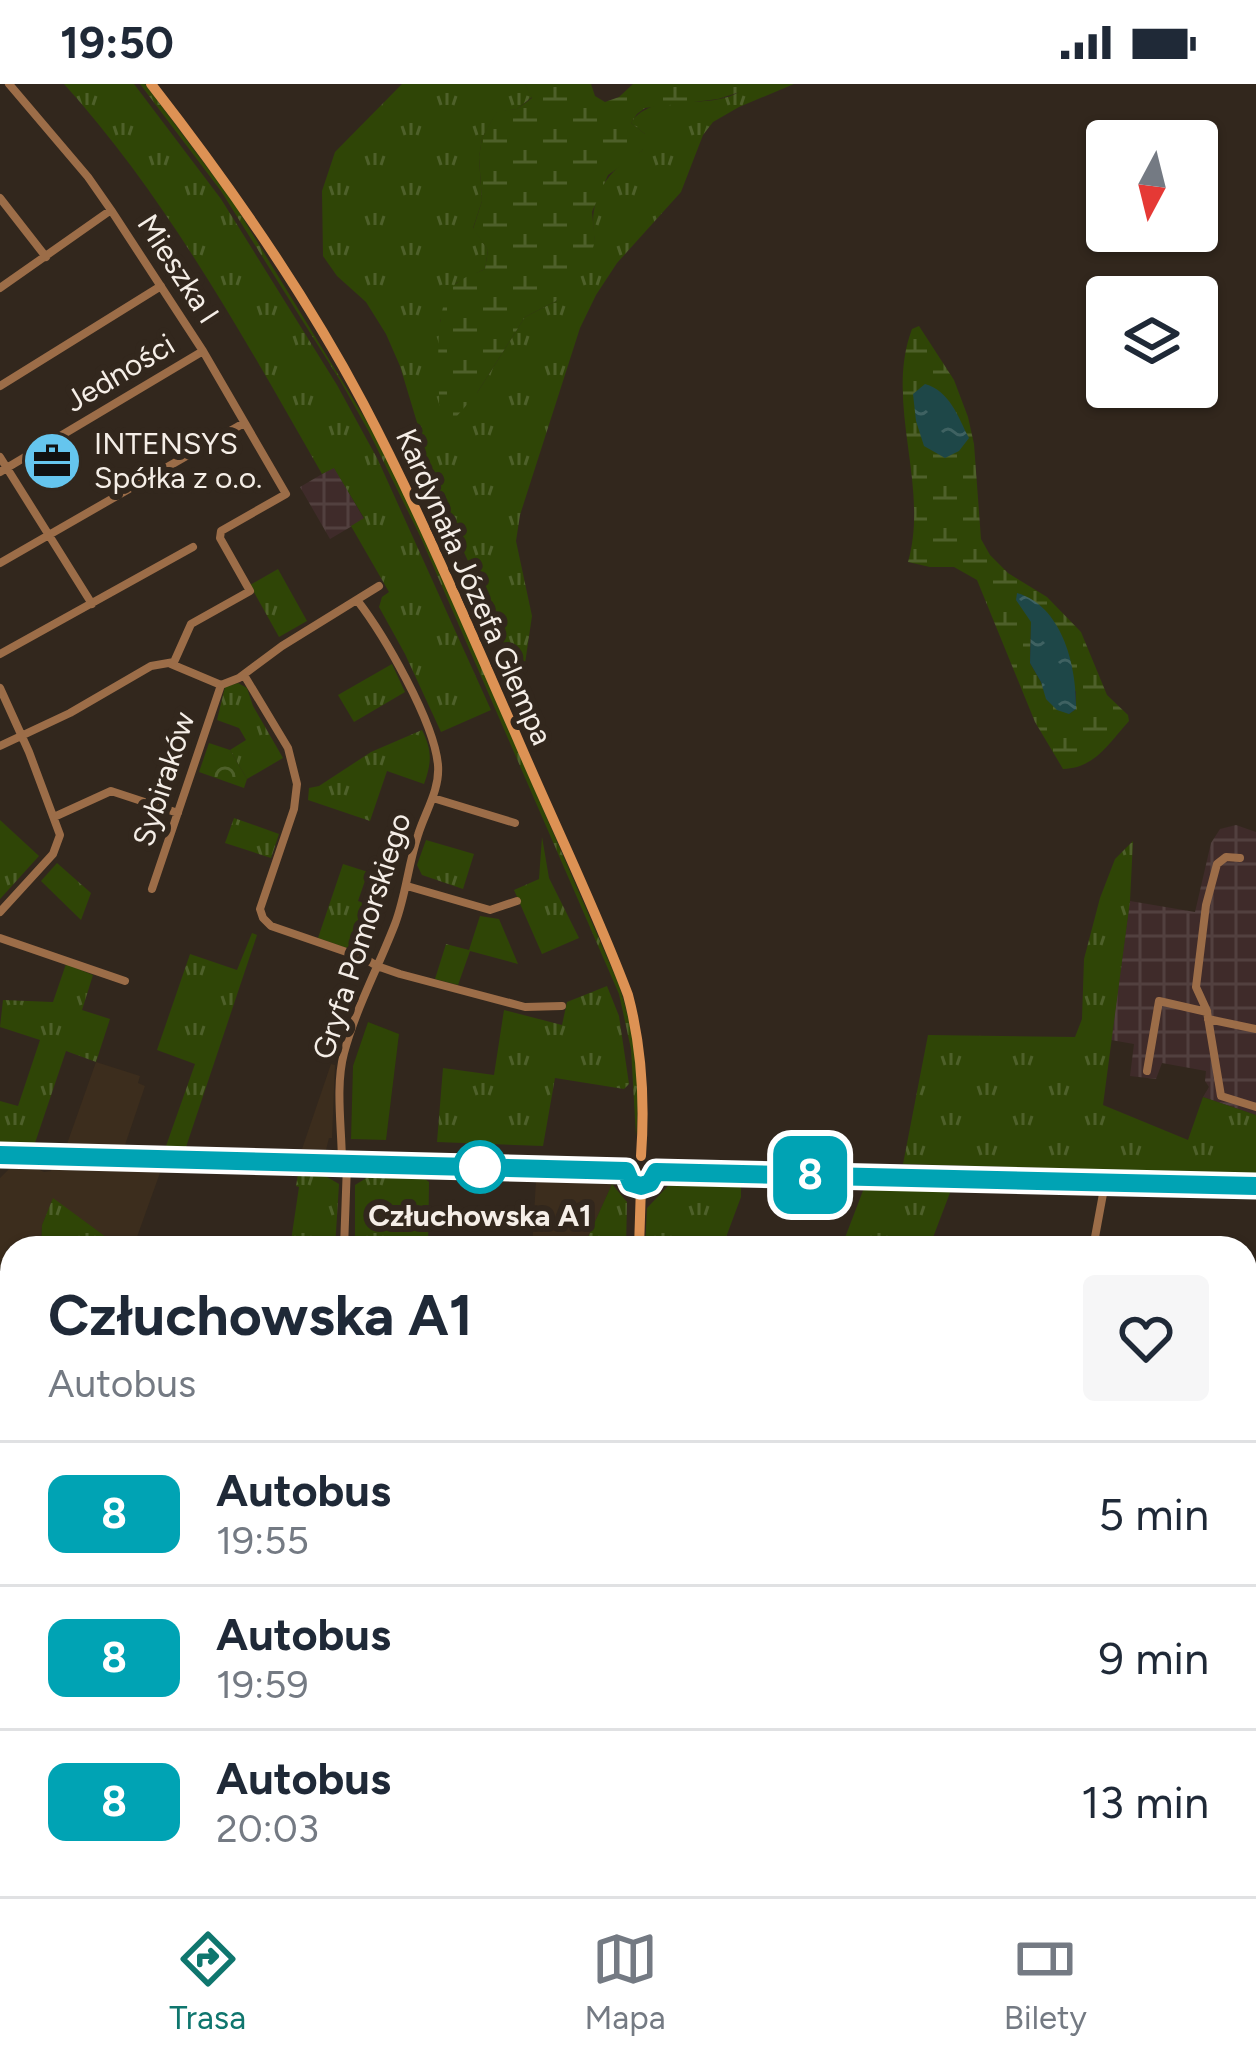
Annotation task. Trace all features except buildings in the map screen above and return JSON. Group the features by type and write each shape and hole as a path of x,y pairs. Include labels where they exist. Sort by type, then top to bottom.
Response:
{"main road":[{"name":"Kardynała Józefa Glempa","path":"151,84 251,220 328,339 427,533 628,995 640,1051 641,1156"},
{"path":"0,1155 626,1171"},
{"path":"641,1156 652,1161 656,1172 650,1183 641,1186 631,1183 626,1171 631,1160 641,1156"},
{"path":"656,1172 1256,1186"},
{"path":"639,1236 641,1186"}],"street":[{"name":"Mieszka I","path":"9,84 111,210 203,352 286,494 221,532 250,590 191,624 171,664"},
{"path":"0,198 46,256"},
{"path":"0,288 111,210"},
{"path":"0,386 161,286"},
{"name":"Jedności","path":"4,470 203,352"},
{"path":"0,563 244,423"},
{"path":"0,457 92,604"},
{"path":"0,654 193,547"},
{"name":"Sybiraków","path":"171,664 220,685 244,675 379,586"},
{"name":"Gryfa Pomorskiego","path":"344,1236 342,1059 359,1006 396,923 418,835 433,798 438,764 423,717 380,631 357,600"},
{"path":"0,746 152,666 171,664"},
{"path":"244,675 288,748 297,784 294,809 260,909 263,918 271,926 377,966 525,1007 562,1006"},
{"name":"Sybiraków","path":"152,889 220,685"},
{"path":"0,688 60,836 56,848 0,912"},
{"path":"54,817 111,791 178,813"},
{"path":"433,798 515,823"},
{"path":"1240,858 1226,857 1217,864 1210,882 1196,988 1208,1016 1221,1096 1256,1107"},
{"path":"407,886 490,910 517,901"},
{"path":"0,938 125,981"},
{"path":"1147,1071 1159,1001 1256,1029"},
{"path":"1095,1236 1105,1183"}],"shaded area":[{"path":"334,467 364,519 330,539 300,487"},
{"path":"1236,825 1256,832 1256,1115 1203,1097 1209,1087 1206,1071 1162,1063 1156,1079 1130,1076 1134,1044 1111,1040 1130,901 1195,912 1211,843 1220,829"},
{"path":"96,1062 140,1076 138,1083 145,1086 125,1145 67,1144"},
{"path":"331,1064 335,1065 332,1138 326,1150 302,1149"},
{"path":"6,1166 31,1166 44,1172 52,1168 161,1170 137,1236 104,1236 53,1199 42,1236 0,1236 0,1178 9,1169"},
{"path":"536,1180 612,1184 588,1236 533,1236"}],"green space":[{"path":"64,84 134,84 221,199 378,460 491,710 441,732 379,607 389,592 351,526 364,518 334,468 322,474 171,223"},
{"path":"140,84 145,84 233,202 369,425 405,496 619,985 635,1060 636,1136 631,1049 619,994 421,538 341,382 221,191"},
{"path":"402,84 525,84 532,97 517,109 497,112 482,138 482,201 473,228 488,250 485,269 456,283 440,321 440,348 477,393 525,317 556,301 595,241 594,212 602,188 618,168 642,151 645,134 631,123 641,112 671,103 721,99 748,84 794,84 713,122 703,135 681,192 617,263 580,328 520,515 516,541 532,616 523,677 528,711 453,520 434,508 404,446 422,439 386,334 366,302 323,256 322,191 335,152"},
{"path":"525,84 591,84 595,96 605,102 633,84 748,84 743,91 718,99 645,108 637,114 631,123 647,140 642,151 608,175 592,212 595,241 589,261 556,301 525,317 457,416 443,416 438,356 444,305 458,282 485,269 488,250 473,229 482,201 482,138 497,111 517,109 532,98"},
{"path":"919,326 954,380 968,417 981,539 1008,573 1047,597 1081,632 1107,695 1128,715 1129,721 1107,746 1074,768 1063,769 1035,722 977,580 954,567 908,562 914,504 903,386 912,329","holes":["1031,622 1076,692 1076,709 1069,714 1047,699 1030,663"]},
{"path":"278,569 307,621 279,637 250,585"},
{"path":"392,664 405,692 354,722 338,695"},
{"path":"238,683 247,688 283,758 247,779 230,750 246,740 239,728 217,720 225,687"},
{"path":"422,730 430,756 424,784 387,771 370,821 308,800 309,788 371,752"},
{"path":"209,743 230,750 247,779 244,788 199,772"},
{"path":"234,818 279,834 271,858 225,843"},
{"path":"0,820 39,856 0,899"},
{"path":"542,837 549,878 579,938 542,954 514,890 539,879"},
{"path":"426,840 474,854 463,889 422,875 417,865"},
{"path":"1133,841 1130,901 1103,1105 1188,1140 1203,1097 1256,1115 1256,1174 903,1164 928,1035 1075,1037 1082,1019 1084,959 1100,898 1115,859"},
{"path":"57,863 91,893 81,920 41,881"},
{"path":"343,864 368,872 358,901 382,910 370,949 361,953 318,938"},
{"path":"480,916 499,919 518,964 470,951 458,985 435,979 446,944 469,950"},
{"path":"252,933 257,935 186,1147 166,1146 195,1064 157,1050 190,954 237,970"},
{"path":"66,964 93,975 82,1010 110,1019 96,1062 66,1051 35,1143 0,1143 0,1101 18,1106 40,1040 0,1027 3,1000 53,1002"},
{"path":"607,986 619,1016 629,1084 624,1089 555,1078 543,1146 437,1142 443,1068 494,1075 504,1010 562,1025 567,1002"},
{"path":"368,1022 399,1034 386,1140 351,1139 353,1066"},
{"path":"298,1174 322,1174 339,1184 336,1236 292,1236"},
{"path":"368,1177 425,1179 429,1182 428,1236 355,1236 355,1185"},
{"path":"612,1184 627,1202 626,1236 588,1236"},
{"path":"668,1186 741,1186 726,1236 646,1236 647,1208"},
{"path":"864,1188 951,1190 934,1236 846,1236"},
{"path":"53,1198 105,1236 42,1236"}],"water":[{"path":"925,384 947,399 969,438 945,458 924,446 916,421 913,394"},
{"path":"1017,593 1046,611 1064,640 1076,693 1076,709 1069,714 1046,699 1030,663 1031,622 1016,600"}],"bus line":[{"name":"8","path":"0,1155 626,1171 636,1186 650,1183 656,1172 1256,1186"}],"place":[{"name":"INTENSYS Spółka z o.o.","path":"52,461"},
{"name":"Człuchowska A1","path":"480,1167"}]}
